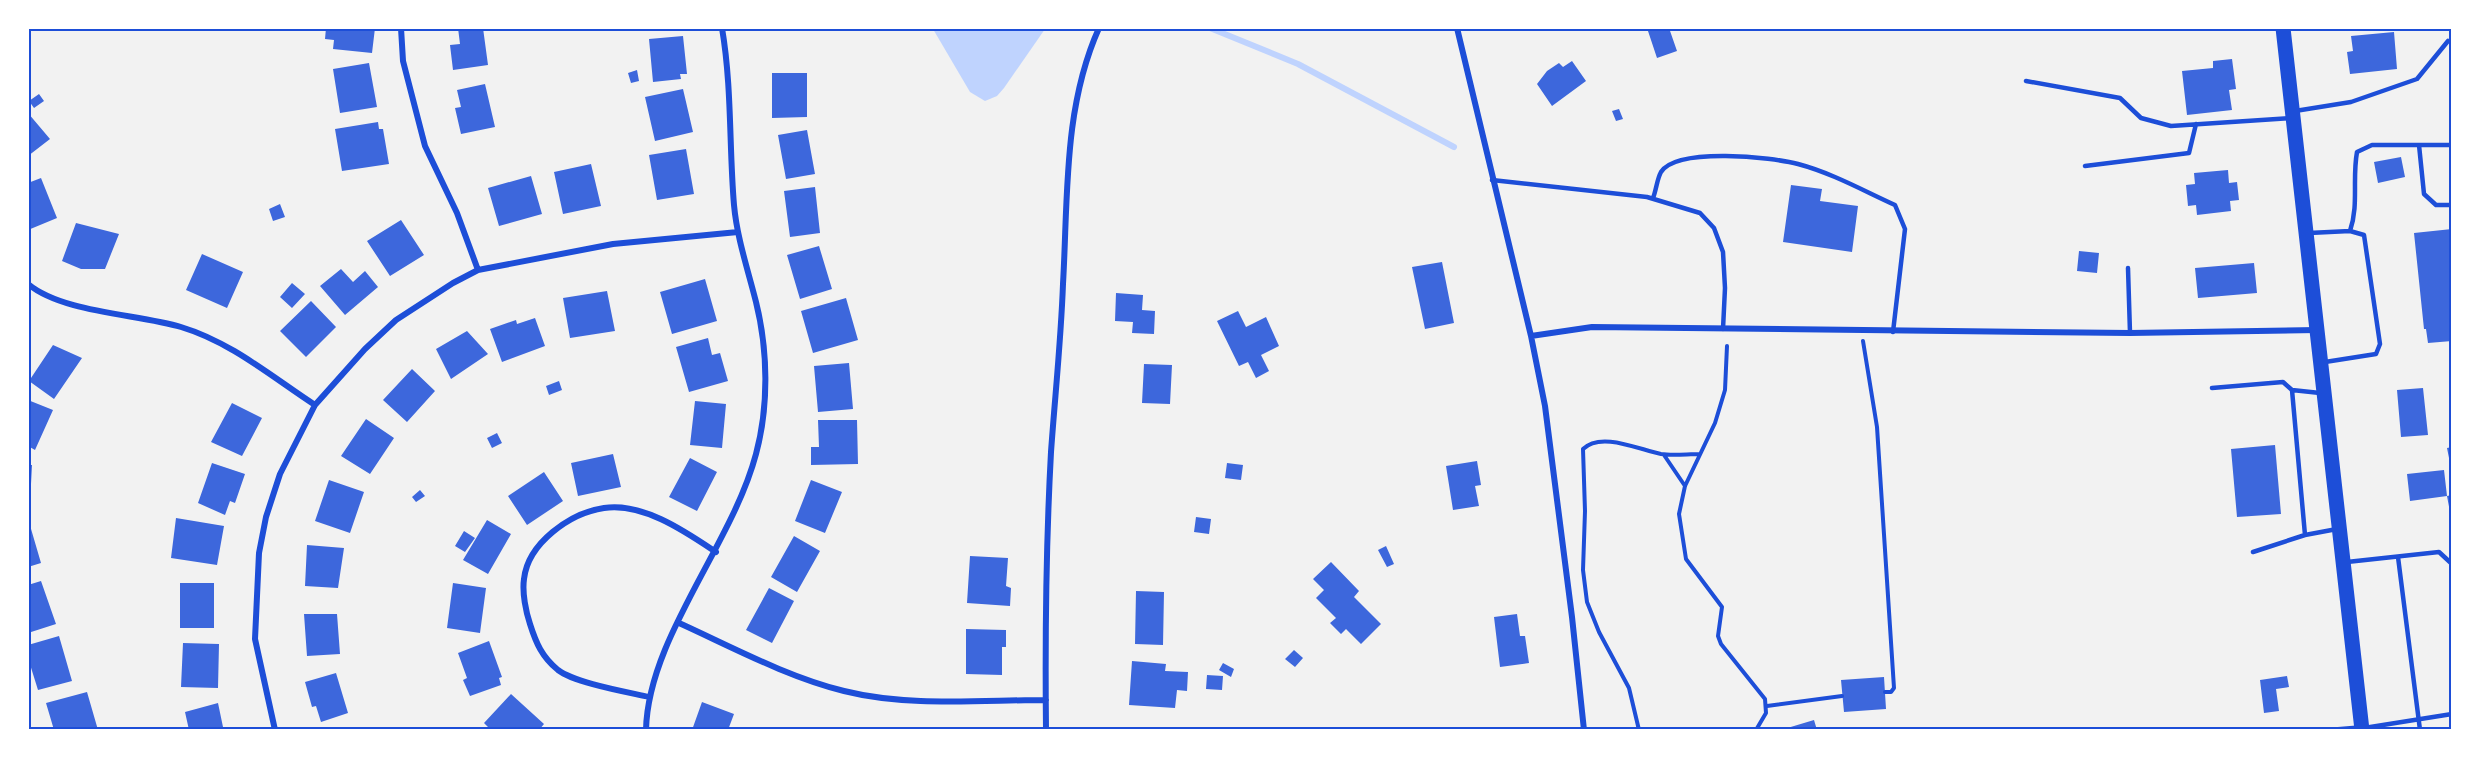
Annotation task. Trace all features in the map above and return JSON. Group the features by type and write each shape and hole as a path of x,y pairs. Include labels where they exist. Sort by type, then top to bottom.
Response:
{"main road":[{"path":"2283,28 2326,393 2362,729"}],"street":[{"path":"401,28 405,71 425,146 457,213 478,270"},
{"path":"646,729 649,697 658,668 741,501 757,454 765,405 764,352 757,305 738,232 734,206 726,56 722,28"},
{"path":"1046,729 1051,465 1064,282 1064,218 1076,100 1084,69 1099,28"},
{"path":"1457,28 1531,336 1545,406 1584,729"},
{"path":"275,729 255,639 259,553 266,517 280,474 315,405 364,349 396,320 453,283 478,270 513,261 613,244 738,232"},
{"path":"28,295 31,286 82,307 151,320 207,336 233,350 315,405"},
{"path":"1531,336 1592,327 2130,333 2318,330"},
{"path":"649,697 594,684 559,671 537,648 527,616 524,579 537,548 567,520 605,508 641,512 671,522 716,552"},
{"path":"679,623 808,679 845,691 910,700 1046,700"},
{"path":"2338,729 2362,729"}],"lane":[{"path":"2026,81 2120,98 2141,118 2171,126 2293,115 2351,102 2417,79 2448,41"},
{"path":"2085,166 2189,153 2196,124"},
{"path":"2350,231 2356,214 2353,174 2357,152 2372,145 2451,145"},
{"path":"2419,145 2424,194 2436,205 2451,205"},
{"path":"1653,198 1662,171 1677,161 1694,156 1724,156 1797,164 1895,205 1905,229 1893,332"},
{"path":"1492,180 1653,198 1700,213 1714,228 1723,252 1725,288 1723,329"},
{"path":"2306,233 2350,231 2364,235 2380,344 2376,354 2322,363"},
{"path":"2128,268 2130,333"},
{"path":"2212,388 2283,382 2292,390 2326,393"},
{"path":"2292,390 2305,535"},
{"path":"2253,552 2305,535 2341,529"},
{"path":"2344,562 2439,552 2451,564"},
{"path":"2398,557 2420,729"},
{"path":"2362,729 2451,714"}],"path":[{"path":"1861,331 1872,387 1880,472 1894,688 1891,692 1885,692"},
{"path":"1727,346 1725,390 1715,423 1685,486 1679,514 1686,559 1720,600 1722,607 1718,636 1721,644 1761,692 1767,706 1756,729"},
{"path":"1639,729 1629,688 1599,632 1587,602 1582,570 1585,511 1583,449 1592,443 1610,442 1664,454 1700,454"},
{"path":"1664,454 1685,486"},
{"path":"1767,706 1842,696"}],"water":[{"path":"933,29 1045,29 1004,88 997,96 985,101 970,92"}],"building":[{"path":"326,28 375,28 372,53 333,49 334,40 325,39"},
{"path":"458,28 483,28 488,65 453,70 450,45 460,44"},
{"path":"1647,28 1669,28 1677,51 1657,58"},
{"path":"2394,32 2397,69 2350,74 2347,52 2353,51 2351,36"},
{"path":"683,36 687,74 680,74 681,79 653,82 649,39"},
{"path":"2232,59 2236,89 2229,90 2232,110 2187,115 2182,71 2213,68 2213,61"},
{"path":"1572,61 1586,81 1552,106 1537,84 1547,71 1559,63 1563,67"},
{"path":"369,63 377,107 340,113 333,69"},
{"path":"637,70 639,81 631,83 628,73"},
{"path":"772,73 807,73 807,117 772,118"},
{"path":"485,84 495,127 461,134 455,108 461,107 457,90"},
{"path":"683,89 693,132 655,141 645,97"},
{"path":"39,94 44,101 34,108 29,101"},
{"path":"1619,109 1623,119 1616,121 1612,111"},
{"path":"28,113 50,139 28,156"},
{"path":"378,122 379,129 383,129 389,164 342,171 335,129"},
{"path":"807,130 815,174 786,179 778,135"},
{"path":"686,149 694,194 657,200 649,155"},
{"path":"2401,157 2405,177 2378,183 2374,162"},
{"path":"591,164 601,206 563,214 554,172"},
{"path":"2228,170 2229,183 2237,182 2239,200 2230,201 2231,211 2197,215 2196,205 2188,206 2186,185 2195,184 2194,173"},
{"path":"531,176 542,214 499,226 488,188"},
{"path":"41,178 57,218 28,230 28,183"},
{"path":"1791,185 1822,189 1820,201 1858,206 1852,252 1783,242"},
{"path":"815,187 820,233 790,237 784,191"},
{"path":"280,204 285,217 273,221 269,209"},
{"path":"401,220 424,255 390,276 367,241"},
{"path":"76,223 119,234 105,269 81,269 62,261"},
{"path":"2452,229 2452,341 2428,343 2426,329 2424,329 2414,233"},
{"path":"819,246 832,289 800,299 787,255"},
{"path":"2079,251 2099,253 2097,273 2077,271"},
{"path":"202,254 243,272 227,308 186,290"},
{"path":"1442,262 1454,323 1425,329 1412,267"},
{"path":"2254,263 2257,293 2198,298 2195,268"},
{"path":"341,269 353,282 365,271 378,287 345,315 320,286"},
{"path":"705,279 717,321 672,334 660,292"},
{"path":"292,283 305,294 292,308 280,297"},
{"path":"607,291 615,331 570,338 563,298"},
{"path":"1116,293 1143,295 1142,310 1155,311 1154,334 1132,333 1133,322 1115,321"},
{"path":"846,298 858,340 813,353 801,311"},
{"path":"311,301 336,327 306,357 280,331"},
{"path":"1238,311 1246,327 1266,317 1279,346 1261,355 1269,371 1256,378 1248,362 1239,366 1217,321"},
{"path":"535,318 545,346 502,362 490,329 516,320 517,324"},
{"path":"467,331 488,354 451,379 436,349"},
{"path":"708,338 712,355 720,353 728,381 689,392 676,347"},
{"path":"53,345 82,358 54,399 29,381"},
{"path":"849,363 853,409 818,412 814,366"},
{"path":"1144,364 1172,365 1170,404 1142,403"},
{"path":"412,369 435,391 407,422 383,400"},
{"path":"559,381 562,390 549,395 546,386"},
{"path":"2423,388 2428,435 2401,437 2397,390"},
{"path":"28,400 53,410 35,450 28,446"},
{"path":"695,401 726,404 722,448 690,445"},
{"path":"232,403 262,418 242,456 211,442"},
{"path":"366,419 394,438 370,474 341,456"},
{"path":"818,420 857,420 858,464 811,465 811,447 819,447"},
{"path":"497,433 502,443 492,448 487,438"},
{"path":"2275,445 2281,514 2237,517 2231,449"},
{"path":"2452,447 2452,457 2449,458 2447,448"},
{"path":"613,454 621,487 578,496 571,463"},
{"path":"690,458 717,472 697,511 669,497"},
{"path":"1477,461 1481,485 1475,486 1479,506 1453,510 1446,466"},
{"path":"212,463 245,474 235,503 230,501 225,515 198,503"},
{"path":"1227,463 1243,465 1241,480 1225,478"},
{"path":"28,465 32,465 30,503 28,503"},
{"path":"2444,470 2447,496 2410,501 2407,474"},
{"path":"544,472 563,501 527,525 508,496"},
{"path":"329,480 364,492 350,533 315,521"},
{"path":"811,480 842,492 825,533 795,521"},
{"path":"420,490 425,496 416,502 412,497"},
{"path":"2452,495 2452,512 2450,512 2447,496"},
{"path":"1196,517 1211,519 1209,534 1194,532"},
{"path":"176,518 224,526 217,565 171,558"},
{"path":"487,520 511,534 488,574 463,560"},
{"path":"28,523 41,563 28,567"},
{"path":"464,531 475,538 465,552 455,546"},
{"path":"794,536 820,551 797,592 771,577"},
{"path":"307,545 344,548 338,588 305,586"},
{"path":"1386,546 1394,564 1387,567 1378,550"},
{"path":"970,556 1008,558 1006,586 1011,588 1010,606 967,603"},
{"path":"1331,562 1359,591 1354,597 1381,624 1361,644 1346,629 1341,634 1330,623 1336,618 1316,598 1324,590 1313,579"},
{"path":"41,581 56,624 28,633 28,585"},
{"path":"180,583 214,583 214,628 180,628"},
{"path":"453,583 486,588 480,633 447,628"},
{"path":"769,588 794,601 772,643 746,630"},
{"path":"1136,591 1164,592 1163,645 1135,644"},
{"path":"304,614 337,614 340,654 307,656"},
{"path":"1517,614 1520,636 1525,636 1529,663 1500,667 1494,617"},
{"path":"966,629 1006,630 1006,647 1002,647 1002,675 966,674"},
{"path":"59,636 72,681 38,690 28,658 28,645"},
{"path":"489,641 502,677 499,678 501,685 470,696 463,680 467,678 458,653"},
{"path":"183,643 219,644 218,688 181,687"},
{"path":"1294,650 1303,658 1295,667 1285,659"},
{"path":"1132,661 1166,664 1165,671 1188,672 1187,691 1177,690 1175,708 1129,705"},
{"path":"1223,663 1234,669 1231,677 1219,670"},
{"path":"336,673 348,713 321,722 316,706 312,707 305,682"},
{"path":"1207,675 1223,676 1222,690 1206,689"},
{"path":"2287,676 2289,687 2276,689 2279,711 2264,713 2260,680"},
{"path":"1884,677 1886,709 1844,712 1841,680"},
{"path":"87,692 98,730 54,730 46,703"},
{"path":"511,694 544,724 539,730 491,730 484,723"},
{"path":"702,702 734,714 728,730 692,730"},
{"path":"218,703 223,727 218,730 189,730 185,712"},
{"path":"1814,720 1817,730 1784,730 1784,729"}],"waterway":[{"path":"1210,28 1298,64 1454,147"}]}
